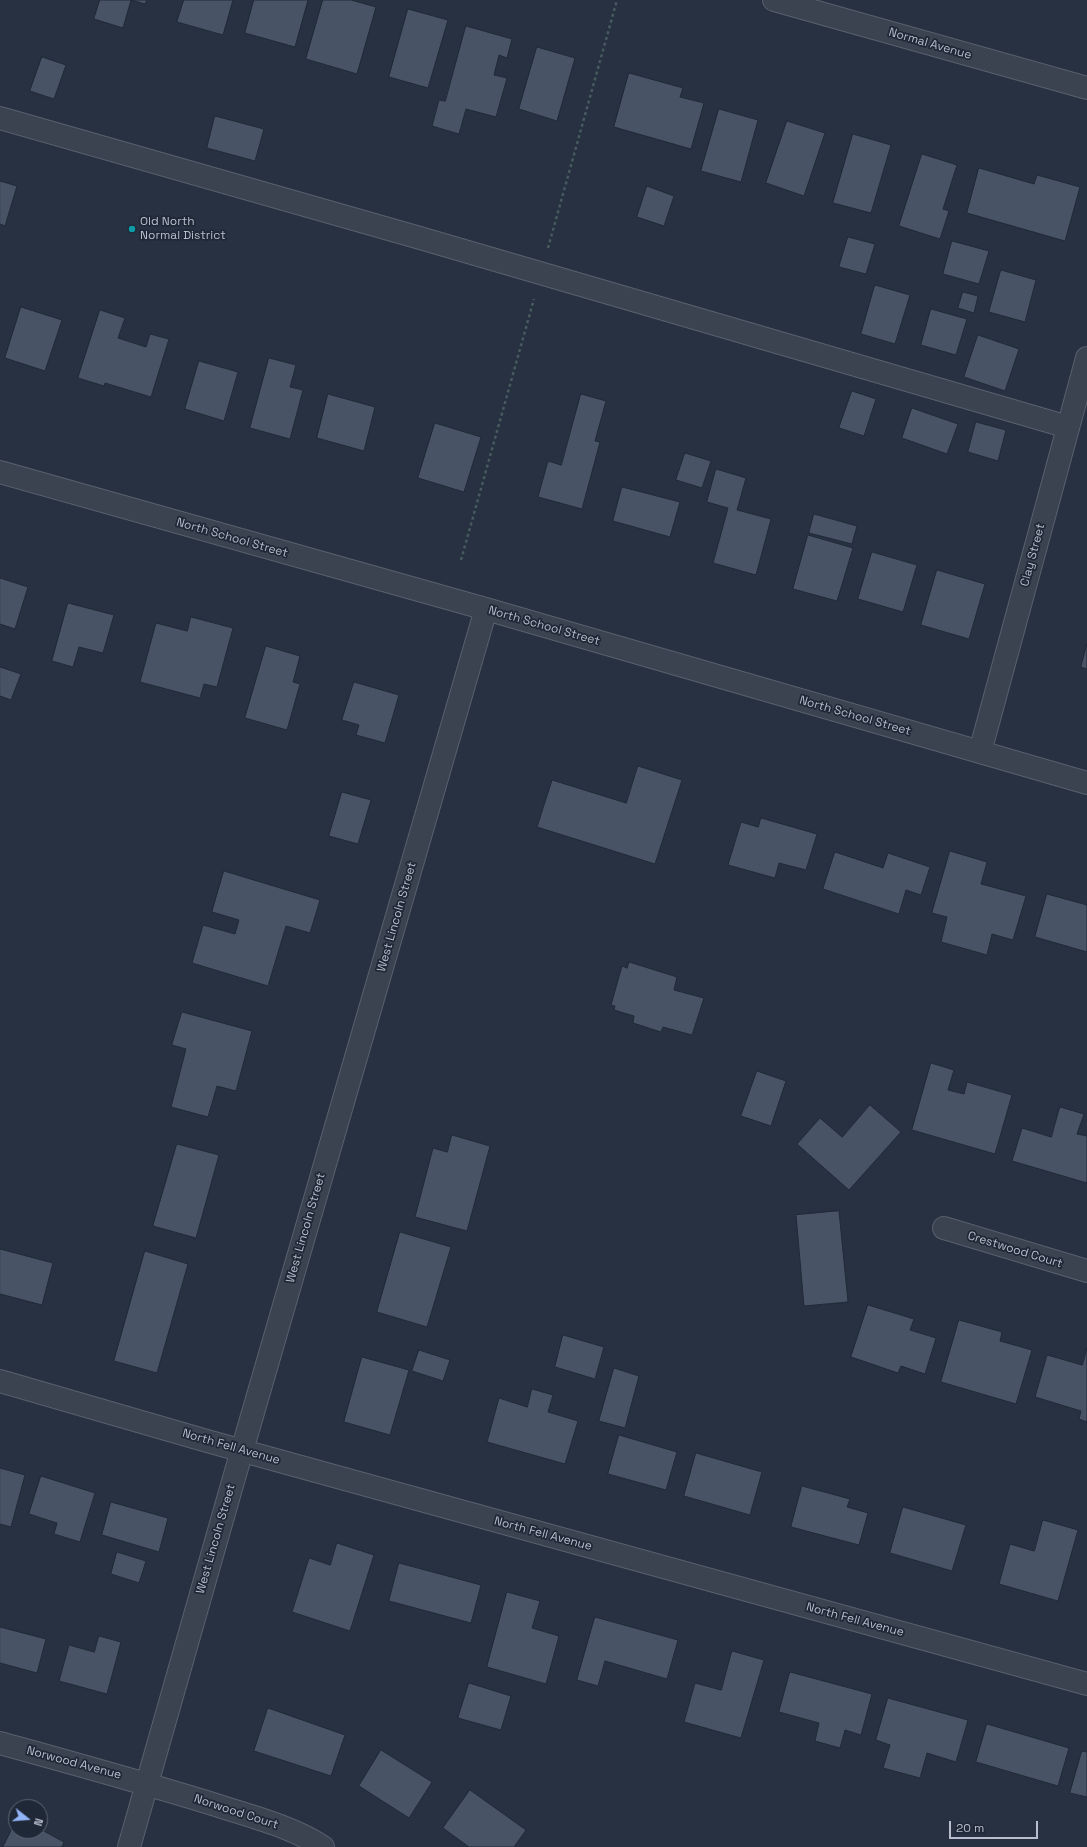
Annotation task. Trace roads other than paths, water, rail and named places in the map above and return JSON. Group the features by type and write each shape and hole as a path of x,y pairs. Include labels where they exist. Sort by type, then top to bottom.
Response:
{"street":[{"name":"Normal Avenue","path":"774,0 1087,88"},
{"path":"0,118 420,238 1068,427"},
{"name":"Clay Street","path":"980,752 1087,358"},
{"name":"North School Street","path":"0,472 486,609 1087,783"},
{"name":"West Lincoln Street","path":"129,1847 242,1450 486,609"},
{"name":"Crestwood Court","path":"944,1228 1087,1271"},
{"name":"North Fell Avenue","path":"0,1381 242,1450 1087,1684"},
{"name":"Norwood Avenue","path":"0,1743 147,1783"},
{"name":"Norwood Court","path":"147,1783 275,1824 312,1840 323,1847"}],"place":[{"name":"Old North Normal District","path":"132,229"}]}
